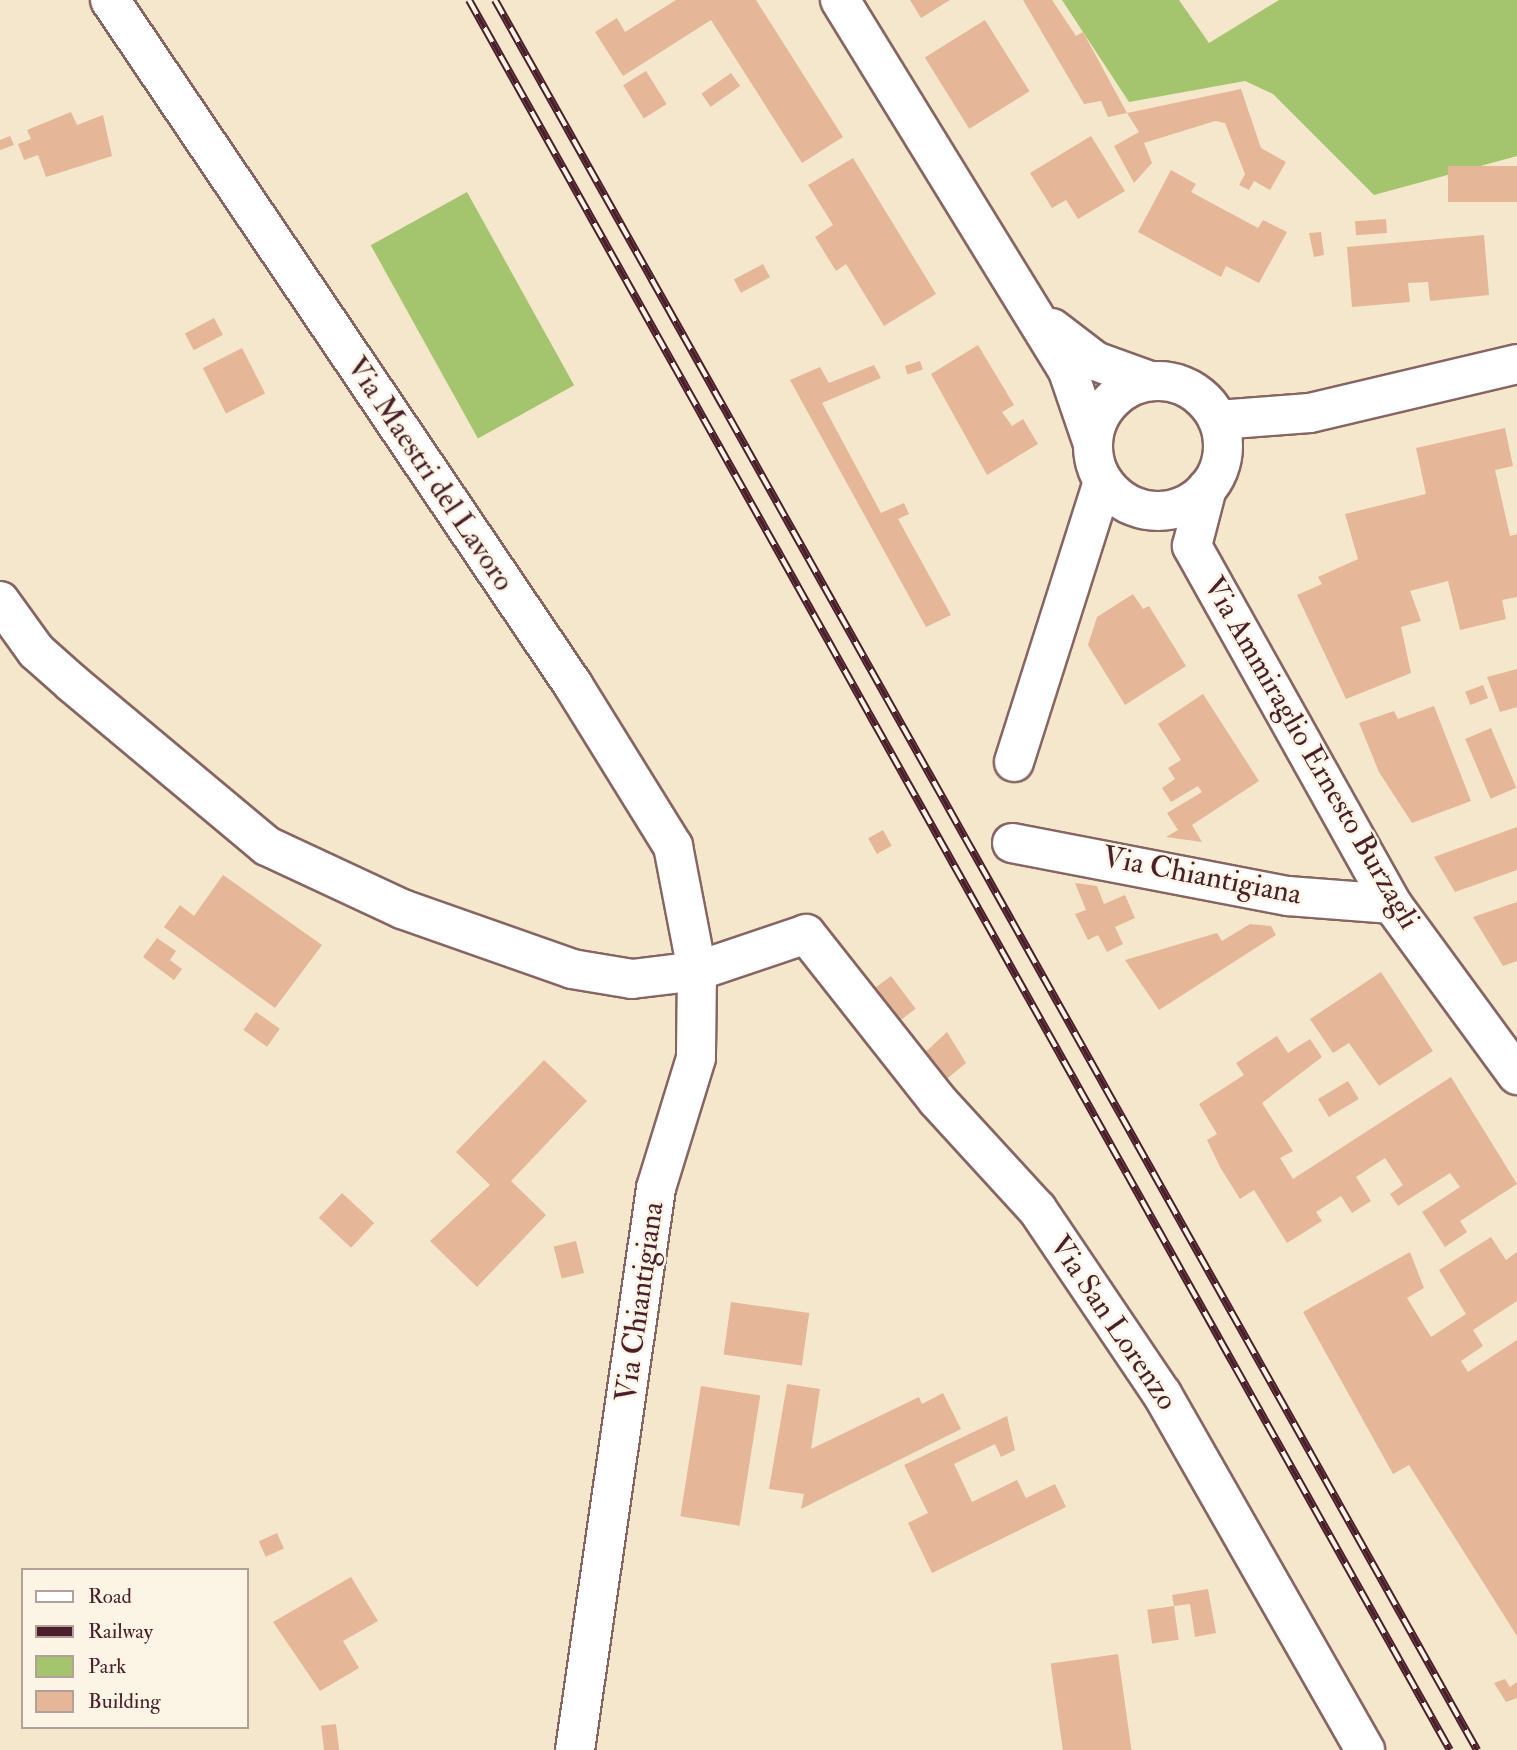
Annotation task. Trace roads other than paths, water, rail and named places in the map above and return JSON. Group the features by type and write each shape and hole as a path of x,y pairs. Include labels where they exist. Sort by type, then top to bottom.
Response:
{"street":[{"name":"Via Maestri del Lavoro","path":"110,0 573,685 673,846 697,971"},
{"path":"839,0 1068,371 1104,482 1117,497 1154,511 1174,509 1214,474 1310,413"},
{"path":"1031,311 1095,361 1150,381 1191,389 1218,420 1310,413 1517,364"},
{"path":"1092,441 1111,400 1150,381"},
{"name":"Via Ammiraglio Ernesto Burzagli","path":"1218,420 1214,474 1192,546 1392,904 1517,1075"},
{"path":"1014,762 1104,482"},
{"path":"0,601 36,651 267,846 402,909 572,969 632,979 697,971"},
{"name":"Via Chiantigiana","path":"1012,843 1289,896 1392,904"},
{"name":"Via San Lorenzo","path":"697,971 806,934 937,1100 1037,1209 1162,1394 1366,1750"},
{"name":"Via Chiantigiana","path":"575,1750 656,1188 696,1058 697,971"}],"railway":[{"path":"469,0 1450,1750"},
{"path":"495,0 1477,1750"}]}
